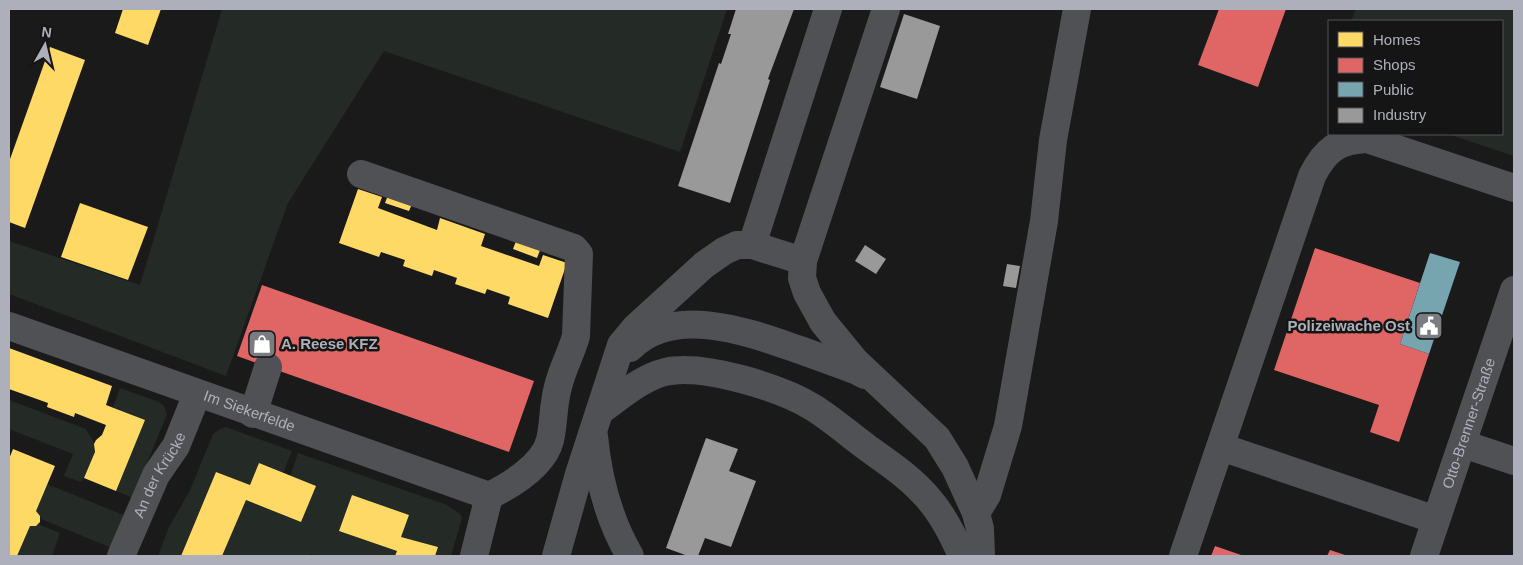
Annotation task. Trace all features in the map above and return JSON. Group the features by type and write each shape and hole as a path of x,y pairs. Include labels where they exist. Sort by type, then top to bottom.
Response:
{"street":[{"path":"752,245 828,9"},
{"path":"886,9 803,261 802,278 807,293 823,322 854,361 937,438 955,467 976,513 980,529 981,556"},
{"path":"976,513 987,495 1008,426 1044,221 1053,140 1077,9"},
{"path":"1183,556 1312,176 1319,162 1333,148 1349,140 1367,139 1514,188"},
{"path":"361,174 574,248 579,254 576,336 573,349 561,372 547,451 510,485 489,496 474,556"},
{"path":"556,556 621,346 636,327 704,265 724,251 737,245 752,245 803,261"},
{"name":"Otto-Brenner-Straße","path":"1424,556 1514,290"},
{"path":"612,374 632,346 649,335 667,327 694,325 732,328 764,337 855,370 873,379"},
{"name":"Im Siekerfelde","path":"9,326 489,496"},
{"path":"254,414 268,367"},
{"path":"630,556 613,523 596,455 597,420 646,380 665,372 680,370 739,379 784,393 814,408 911,480 929,498 946,522 962,556"},
{"name":"An der Krücke","path":"121,556 156,474 176,446 197,394"},
{"path":"1463,444 1514,461"},
{"path":"1221,447 1436,520"}],"shaded area":[{"path":"222,9 727,9 680,152 384,51 288,203 226,376 9,294 9,241 140,285"},
{"path":"1356,9 1514,9 1514,156 1451,135 1503,135 1503,20 1351,20"},
{"path":"120,388 159,402 164,406 167,414 133,498 116,491 145,420 113,407"},
{"path":"9,400 86,429 95,447 89,469 81,482 64,476 73,454 9,429"},
{"path":"226,427 292,451 283,473 259,463 250,485 216,472 181,556 158,556 169,527 190,490 213,434"},
{"path":"298,453 447,505 460,514 462,518 451,556 435,556 438,547 401,537 409,515 352,495 339,531 397,551 395,556 317,556 311,554 310,556 222,556 246,500 301,522 315,487 290,476"},
{"path":"47,484 126,516 112,548 41,519 36,511"},
{"path":"38,524 60,533 52,556 17,556 30,526"}],"building: Homes":[{"path":"123,9 161,9 148,45 115,33"},
{"path":"50,47 85,60 25,228 9,222 9,162"},
{"path":"358,189 382,197 378,208 437,230 440,218 485,234 481,246 539,266 543,255 567,263 548,318 508,304 510,297 487,289 485,294 455,284 457,278 434,270 432,276 403,266 405,260 381,252 379,257 339,243"},
{"path":"390,190 414,199 409,211 385,203"},
{"path":"80,203 148,227 128,280 61,257"},
{"path":"518,236 542,245 537,258 513,249"},
{"path":"9,348 112,386 106,405 145,420 116,491 84,478 95,452 94,444 102,435 106,425 75,413 74,417 47,407 48,403 9,389"},
{"path":"13,449 55,466 36,511 40,516 40,522 36,526 30,526 17,556 9,556 9,459"},
{"path":"259,463 316,486 301,522 246,500 222,556 181,556 216,472 250,485"},
{"path":"352,495 409,515 401,537 438,547 435,556 395,556 397,551 339,531"}],"building: Shops":[{"path":"1219,9 1286,9 1258,87 1198,65"},
{"path":"1315,248 1420,283 1400,344 1429,354 1399,442 1370,432 1379,405 1274,370"},
{"path":"262,285 534,381 509,452 237,356"},
{"path":"1215,546 1244,556 1211,556"},
{"path":"1330,550 1348,556 1327,556"}],"building: Public":[{"path":"1430,253 1460,262 1429,354 1400,344"}],"building: Industry":[{"path":"736,9 794,9 768,79 770,80 730,203 678,186 719,63 721,64 731,34 728,34"},
{"path":"904,14 940,26 917,99 880,87"},
{"path":"865,245 886,259 876,274 855,261"},
{"path":"1007,264 1020,266 1016,288 1003,286"},
{"path":"706,438 738,449 729,471 756,481 731,547 705,538 698,556 688,556 666,548"}],"place":[{"name":"Polizeiwache Ost","path":"1429,326"},
{"name":"A. Reese KFZ","path":"262,344"}]}
